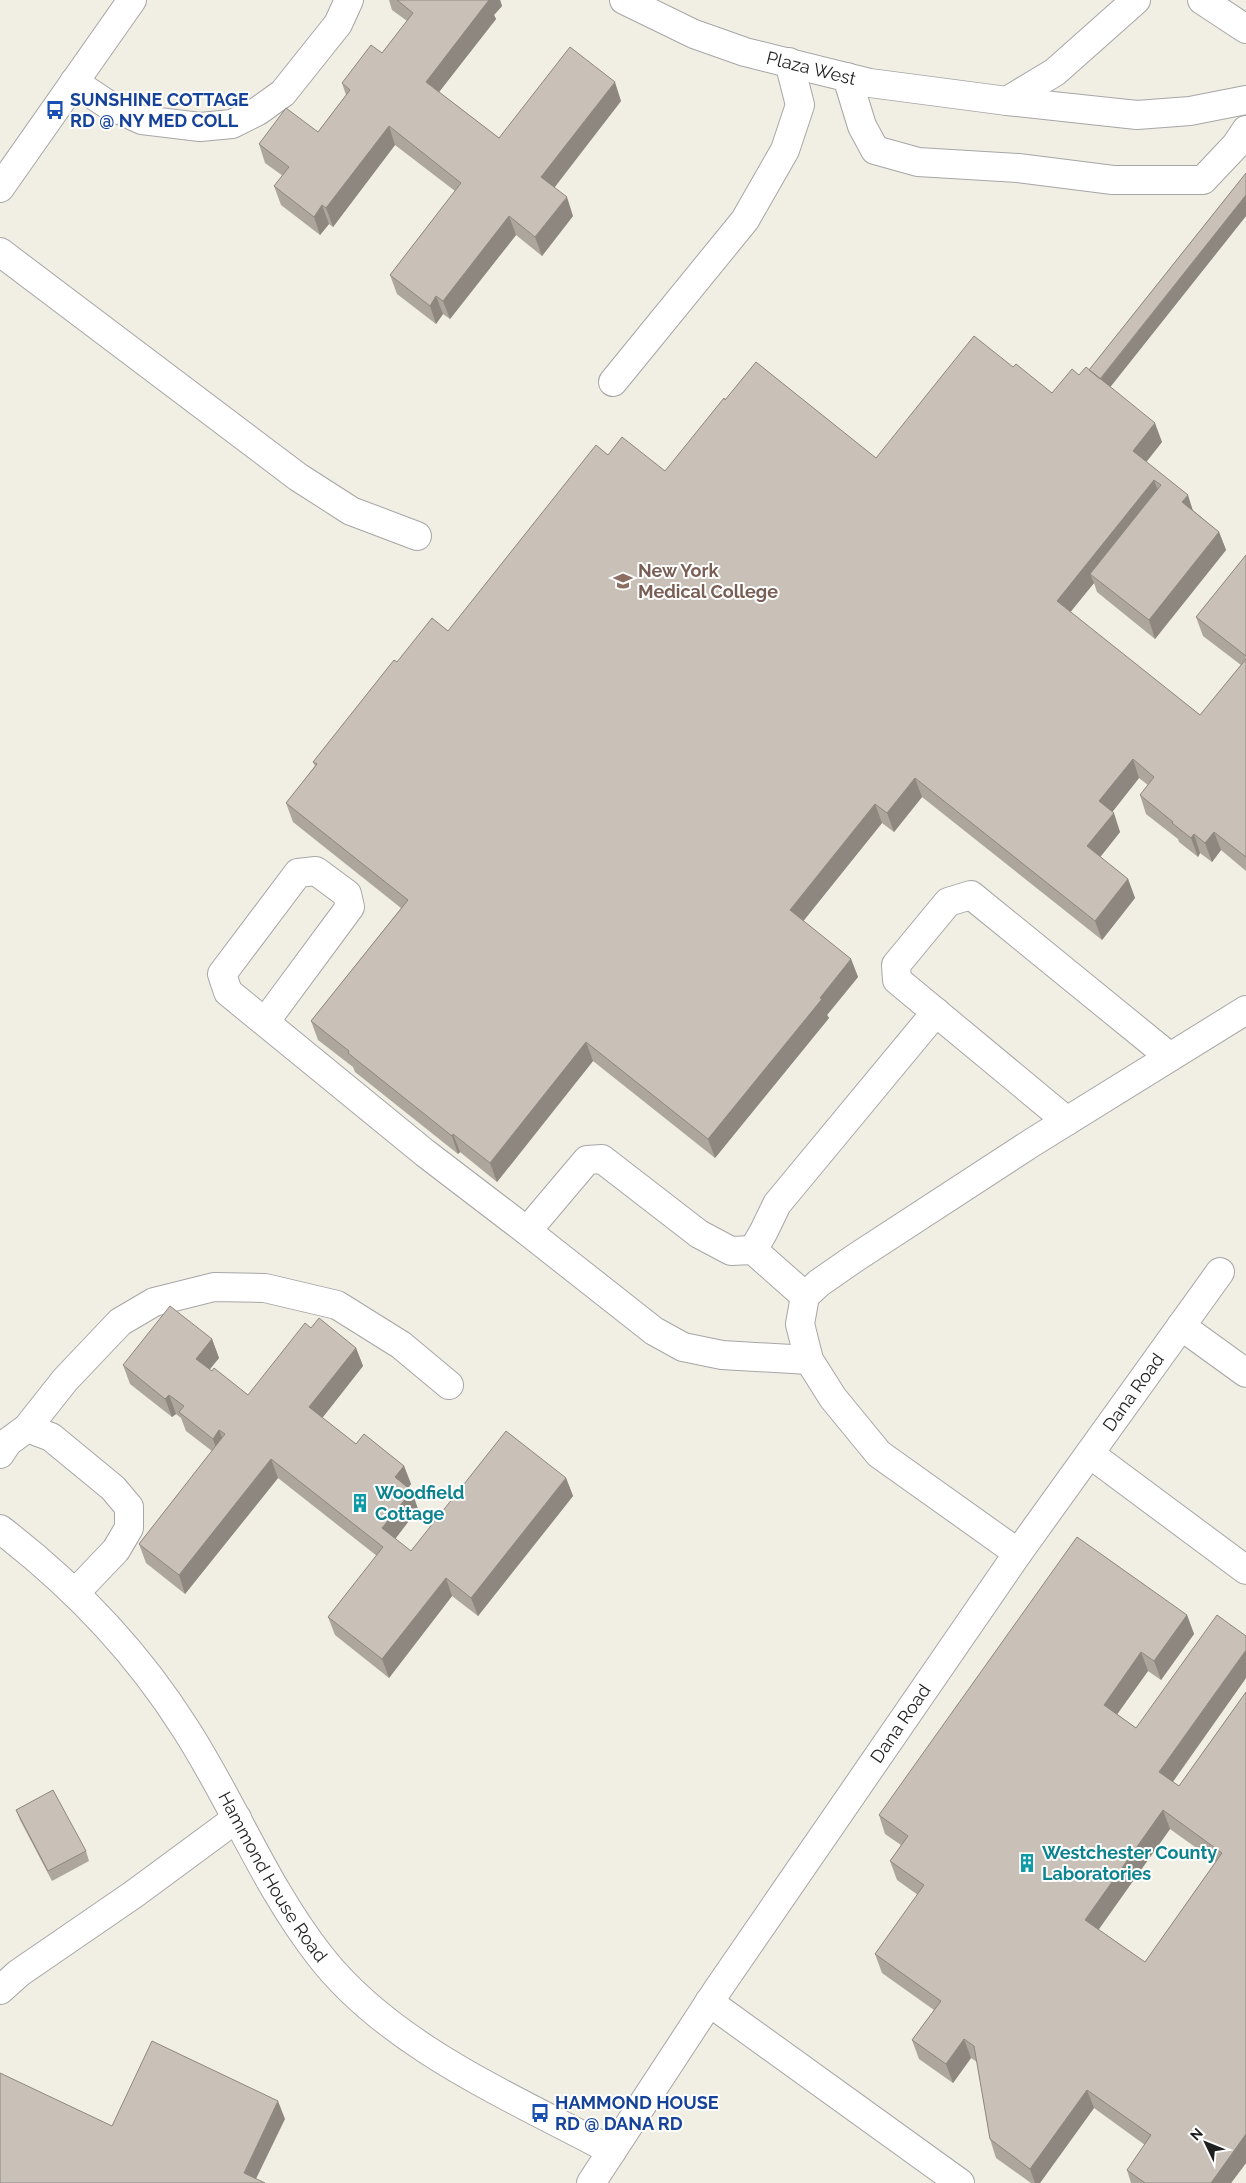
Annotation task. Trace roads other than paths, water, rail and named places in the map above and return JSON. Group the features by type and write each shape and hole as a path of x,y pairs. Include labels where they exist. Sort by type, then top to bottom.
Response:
{"street":[{"path":"0,188 132,0"},
{"path":"74,82 107,104 142,120 200,127 232,124 258,111 283,93 338,24 349,0"},
{"name":"Plaza West","path":"624,0 694,34 745,52 870,83 1008,102 1137,116 1190,111 1246,100"},
{"path":"1008,102 1055,72 1136,0"},
{"path":"1202,0 1246,29"},
{"path":"613,382 745,220 784,150 800,105 789,62"},
{"path":"848,77 862,126 875,150 918,162 1018,168 1112,180 1203,180 1236,145 1246,130"},
{"path":"0,252 298,477 351,511 417,536"},
{"path":"265,1022 350,908 347,894 316,871 298,873 222,974 228,992 425,1153 654,1331 683,1347 722,1355 810,1360"},
{"path":"1067,1121 897,980 896,965 948,902 971,895 1170,1057"},
{"path":"1018,1553 879,1454 833,1398 810,1360 800,1324 805,1296 855,1258 1067,1121 1246,1010"},
{"path":"753,1250 777,1204 936,1012"},
{"path":"527,1231 588,1160 602,1159 699,1234 731,1251 753,1250 805,1296"},
{"name":"Dana Road","path":"591,2183 709,2002 1018,1553 1220,1272"},
{"path":"0,1454 8,1442 27,1428 65,1380 120,1322 154,1302 214,1287 265,1288 337,1305 401,1345 449,1385"},
{"path":"1181,1326 1246,1373"},
{"path":"27,1428 51,1437 113,1488 129,1507 128,1528 116,1550 76,1592"},
{"path":"1090,1454 1246,1570"},
{"name":"Hammond House Road","path":"0,1528 76,1592 133,1654 186,1728 279,1897 320,1956 369,2008 466,2076 612,2151"},
{"path":"0,1990 19,1973 134,1894 236,1818"},
{"path":"709,2002 960,2183"}],"place":[{"name":"SUNSHINE COTTAGE RD @ NY MED COLL","path":"55,110"},
{"name":"New York Medical College","path":"623,581"},
{"name":"Woodfield Cottage","path":"360,1503"},
{"name":"Westchester County Laboratories","path":"1027,1863"},
{"name":"HAMMOND HOUSE RD @ DANA RD","path":"540,2113"}]}
